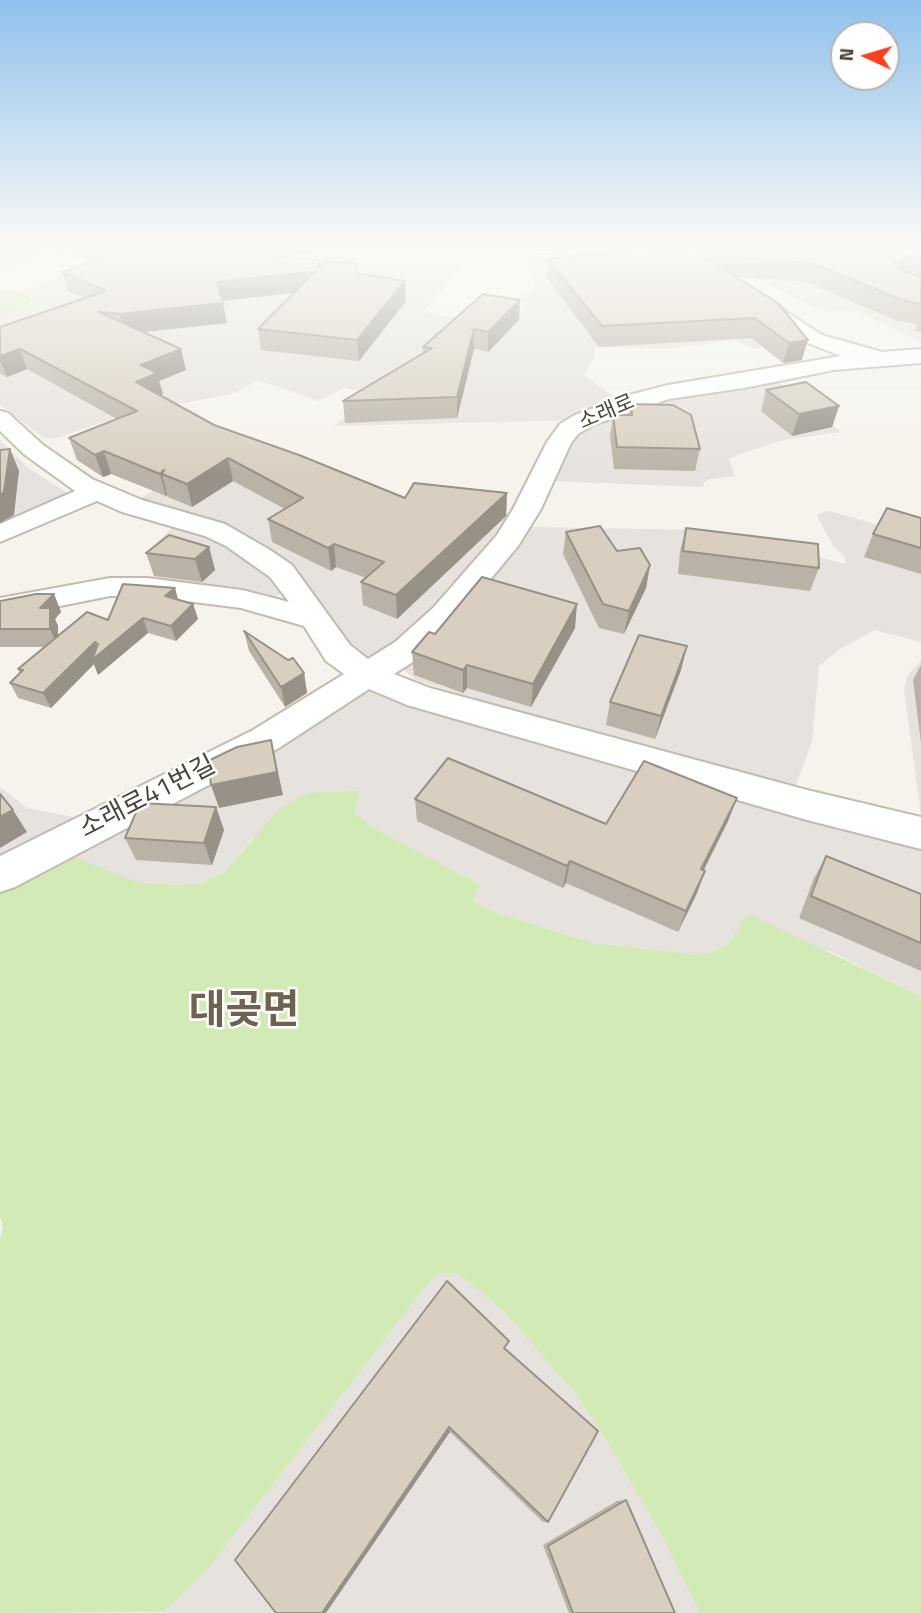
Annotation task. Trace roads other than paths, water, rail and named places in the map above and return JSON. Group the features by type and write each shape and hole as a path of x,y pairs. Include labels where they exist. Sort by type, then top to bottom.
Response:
{"street":[{"path":"790,323 803,333 837,348 882,359"},
{"name":"소래로","path":"368,677 407,650 444,615 508,540 527,509 559,442 569,429 608,410 668,392 744,381 834,363 921,356"},
{"path":"0,418 34,450 83,485 132,506 215,530 236,540 281,572 296,589 338,653 368,677 433,700 807,805 921,833"},
{"path":"0,534 97,491"},
{"path":"0,608 110,587 147,587 242,598 313,618"},
{"name":"소래로41번길","path":"0,875 266,739 368,677"}],"district":[{"name":"대곶면","path":"244,1013"}]}
